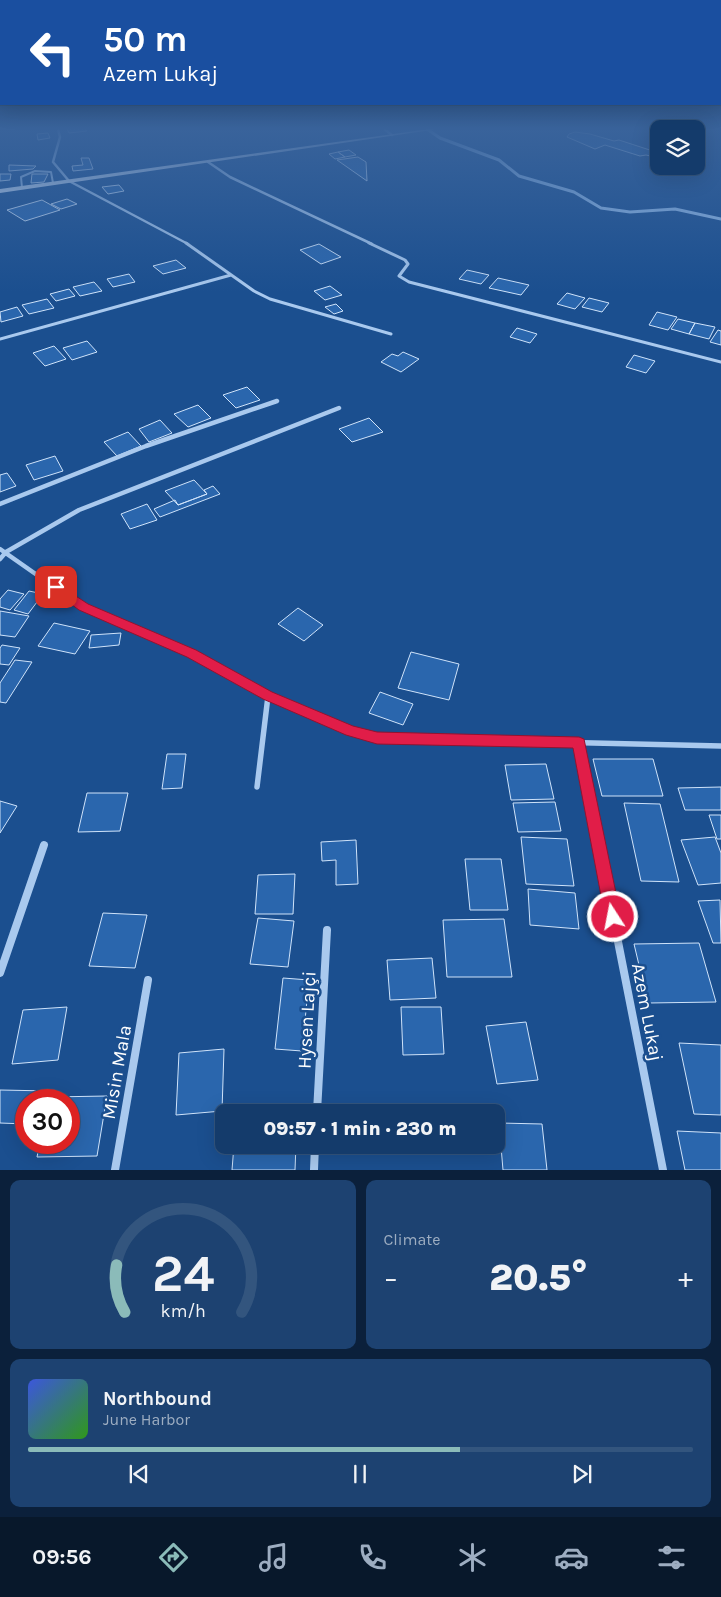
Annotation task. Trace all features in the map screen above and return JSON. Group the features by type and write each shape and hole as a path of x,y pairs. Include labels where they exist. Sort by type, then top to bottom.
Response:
{"street":[{"path":"0,191 49,184"},
{"path":"74,184 186,243 254,290 287,305 391,334"},
{"path":"244,184 406,260 408,264 399,276 409,282 721,362"},
{"path":"0,339 231,274"},
{"path":"0,504 146,446 276,401"},
{"path":"0,559 6,552 79,510 339,408"},
{"path":"0,549 84,607 192,653 268,696 351,731 377,738 721,746"},
{"path":"256,786 268,696"},
{"name":"Azem Lukaj","path":"579,743 663,1170"},
{"path":"0,973 44,845"},
{"name":"Hysen Lajçi","path":"317,1104 327,930"},
{"name":"Misin Mala","path":"115,1170 148,980"},
{"path":"314,1170 315,1154"}],"lane":[{"path":"21,184 22,188"}],"building":[{"path":"119,185 124,191 108,194 102,187"},
{"path":"67,199 77,204 61,209 51,204"},
{"path":"42,200 60,210 25,221 7,210"},
{"path":"319,244 341,257 321,264 300,250"},
{"path":"176,260 186,268 163,274 153,266"},
{"path":"467,270 489,275 481,284 459,279"},
{"path":"129,274 135,282 113,287 107,279"},
{"path":"498,278 529,285 521,295 489,288"},
{"path":"94,282 102,291 80,296 73,287"},
{"path":"330,286 342,295 325,300 314,291"},
{"path":"69,289 75,296 56,301 50,294"},
{"path":"567,293 585,298 575,309 557,304"},
{"path":"589,298 609,303 602,312 582,307"},
{"path":"47,299 54,308 29,314 22,305"},
{"path":"336,304 343,311 334,314 325,307"},
{"path":"17,307 23,316 1,322 0,312"},
{"path":"657,312 677,317 668,330 649,325"},
{"path":"678,319 695,323 689,334 671,329"},
{"path":"695,323 715,327 709,339 689,334"},
{"path":"517,328 537,334 530,343 510,337"},
{"path":"718,330 721,331 721,345 710,342"},
{"path":"87,341 97,352 72,360 63,348"},
{"path":"54,346 66,359 45,366 33,353"},
{"path":"403,352 419,359 401,372 381,362 392,354 398,356"},
{"path":"634,355 655,361 646,373 626,367"},
{"path":"247,387 260,400 236,408 223,395"},
{"path":"198,405 211,418 188,427 174,414"},
{"path":"369,418 383,432 352,442 339,429"},
{"path":"160,420 172,433 149,442 139,429"},
{"path":"128,432 141,446 117,456 104,442"},
{"path":"55,456 63,471 34,480 26,465"},
{"path":"7,473 16,486 0,492 0,475"},
{"path":"194,480 207,494 178,505 165,491"},
{"path":"213,486 220,494 160,517 154,509 175,500 178,505 207,494 204,490"},
{"path":"147,504 157,520 130,529 121,514"},
{"path":"8,590 24,594 10,610 0,607 0,599"},
{"path":"29,591 43,594 28,614 14,610"},
{"path":"298,608 323,625 304,641 278,624"},
{"path":"0,611 29,616 15,637 0,635"},
{"path":"54,623 90,631 75,654 38,646"},
{"path":"121,633 119,645 89,648 91,635"},
{"path":"2,645 20,648 9,665 0,664 0,648"},
{"path":"411,652 459,664 449,700 398,688"},
{"path":"15,660 32,662 6,703 0,702 0,683"},
{"path":"380,692 413,704 403,725 369,713"},
{"path":"167,754 186,754 182,788 162,789"},
{"path":"593,759 653,759 663,796 602,796"},
{"path":"546,764 554,799 511,800 505,765"},
{"path":"721,787 721,810 685,810 678,788"},
{"path":"87,793 128,793 120,831 78,832"},
{"path":"0,801 17,806 0,833"},
{"path":"555,802 561,831 518,832 513,803"},
{"path":"624,803 660,804 679,882 641,881"},
{"path":"709,815 721,815 721,839 717,839"},
{"path":"521,837 567,839 574,886 526,884"},
{"path":"715,837 721,853 721,883 698,885 681,840"},
{"path":"356,840 358,884 336,885 336,860 322,861 321,842"},
{"path":"465,859 501,859 508,910 470,910"},
{"path":"295,874 293,914 255,914 258,875"},
{"path":"528,889 575,893 579,929 530,925"},
{"path":"720,900 721,943 713,943 698,901"},
{"path":"103,913 147,915 135,968 89,966"},
{"path":"258,918 294,921 288,967 250,964"},
{"path":"504,919 512,977 447,977 443,920"},
{"path":"699,943 716,1002 648,1003 634,944"},
{"path":"432,958 436,998 390,1000 387,960"},
{"path":"283,978 309,980 302,1051 275,1049"},
{"path":"67,1007 58,1060 12,1064 23,1010"},
{"path":"401,1007 441,1007 444,1054 403,1055"},
{"path":"526,1022 538,1080 497,1084 486,1026"},
{"path":"679,1043 721,1045 721,1115 694,1114"},
{"path":"224,1049 222,1104 215,1104 215,1112 176,1115 179,1053"},
{"path":"0,1090 15,1090 15,1124 0,1123"},
{"path":"80,1096 107,1096 97,1156 37,1157 38,1154 80,1154"},
{"path":"505,1123 542,1124 547,1170 503,1170 502,1154 505,1154"},
{"path":"677,1131 721,1133 721,1170 685,1170"},
{"path":"233,1154 296,1154 295,1170 232,1170"}],"waterway":[{"path":"545,184 574,192 601,208 630,212 675,209 721,219"}],"route":[{"path":"56,587 84,607 192,653 268,696 351,731 377,738 579,743 613,917"}]}
